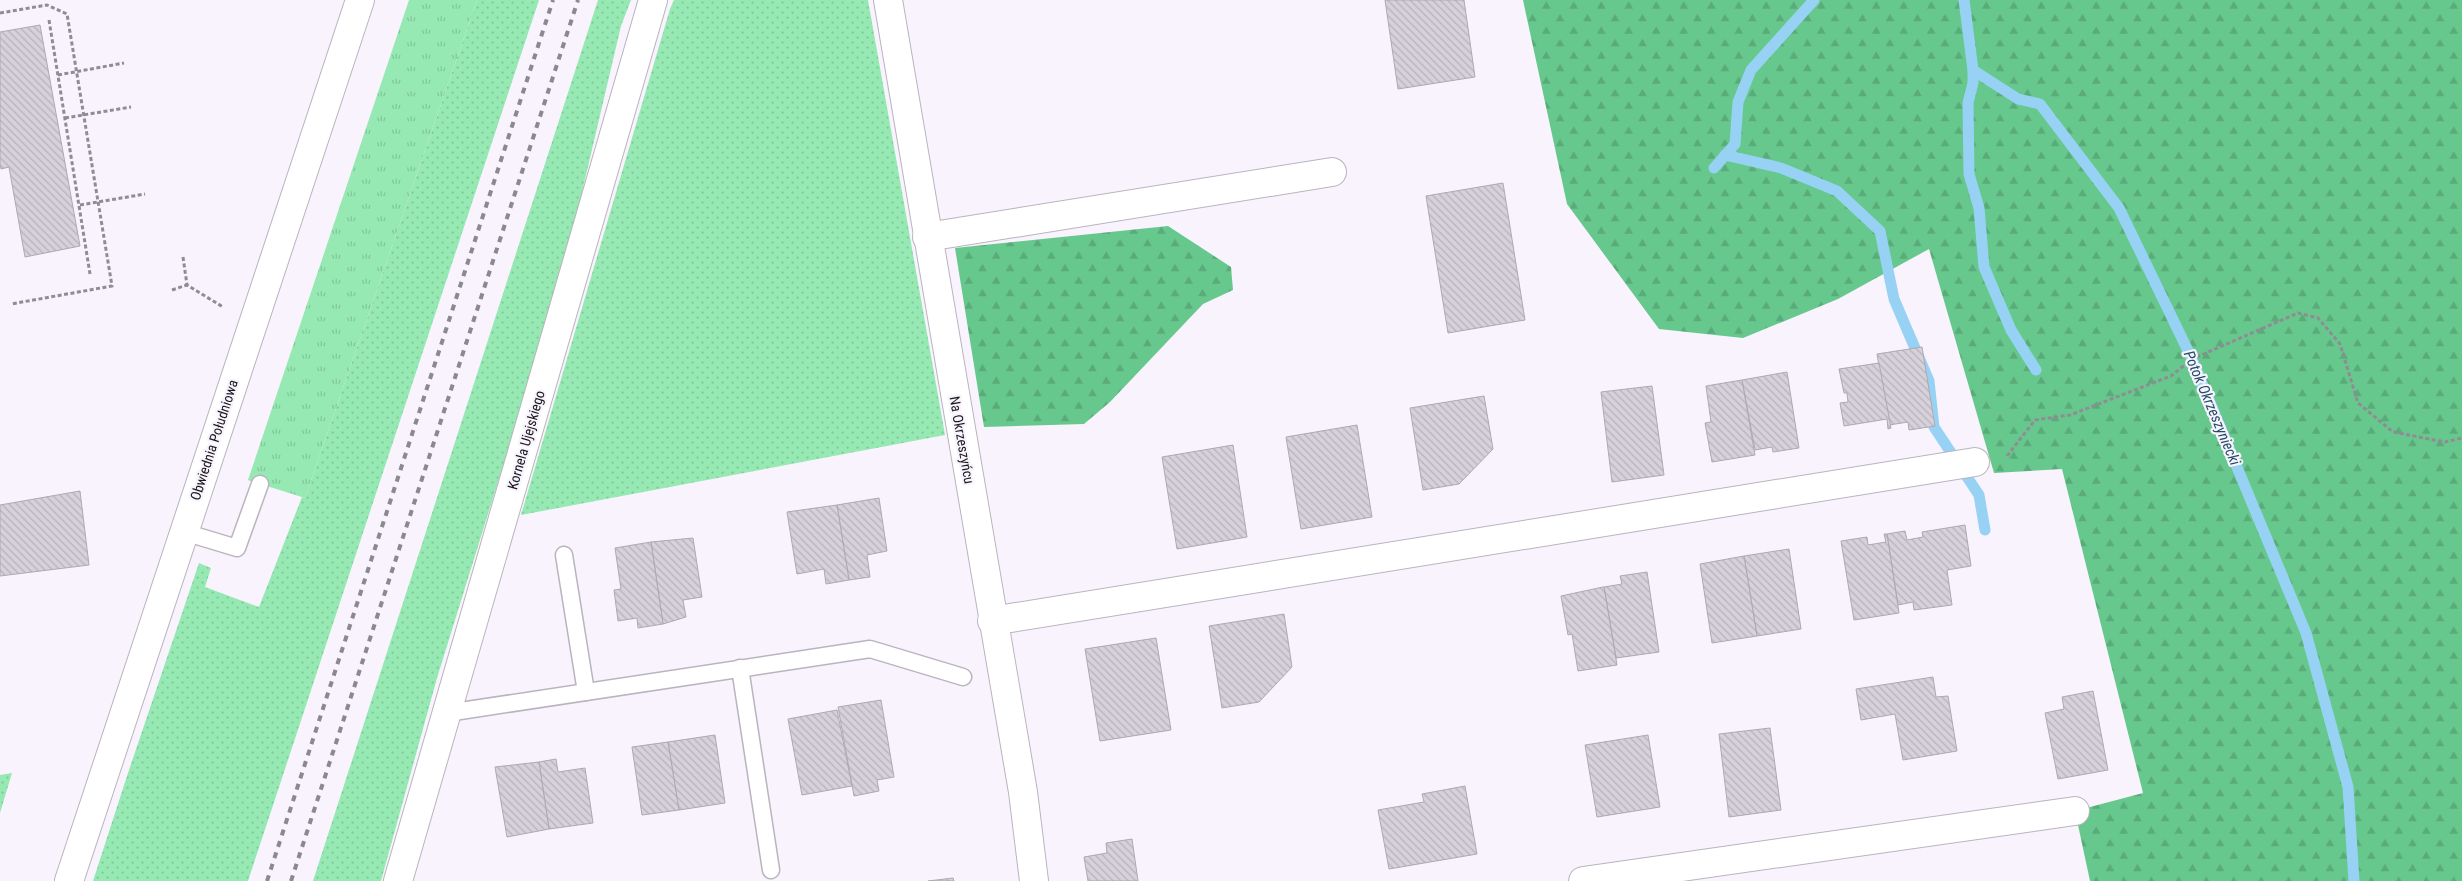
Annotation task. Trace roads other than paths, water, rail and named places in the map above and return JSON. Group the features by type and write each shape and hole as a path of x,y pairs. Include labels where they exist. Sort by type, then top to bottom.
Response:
{"street":[{"name":"Obwiednia Południowa","path":"70,881 360,0"},
{"name":"Kornela Ujejskiego","path":"398,881 653,0"},
{"name":"Na Okrzeszyńcu","path":"888,0 992,621 1023,792 1034,881"},
{"path":"927,237 1332,172"},
{"path":"992,621 1975,462"},
{"path":"1583,881 2075,811"}],"lane":[{"path":"184,532 237,548 260,484"},
{"path":"564,554 586,692"},
{"path":"447,713 870,649 963,677"},
{"path":"740,668 771,870"}],"waterway":[{"path":"1714,168 1735,144 1738,102 1751,70 1814,0"},
{"name":"Potok Okrzeszyniecki","path":"1964,0 1973,70 2018,99 2040,104 2119,208 2192,359 2306,633 2348,787 2354,881"},
{"path":"1973,70 1973,83 1968,103 1969,174 1979,208 1984,267 2011,330 2036,370"},
{"path":"1725,155 1781,168 1837,191 1880,231 1894,299 1929,381 1934,427 1979,495 1985,530"}],"railway":[{"path":"267,881 553,0"},
{"path":"291,881 578,0"}]}
